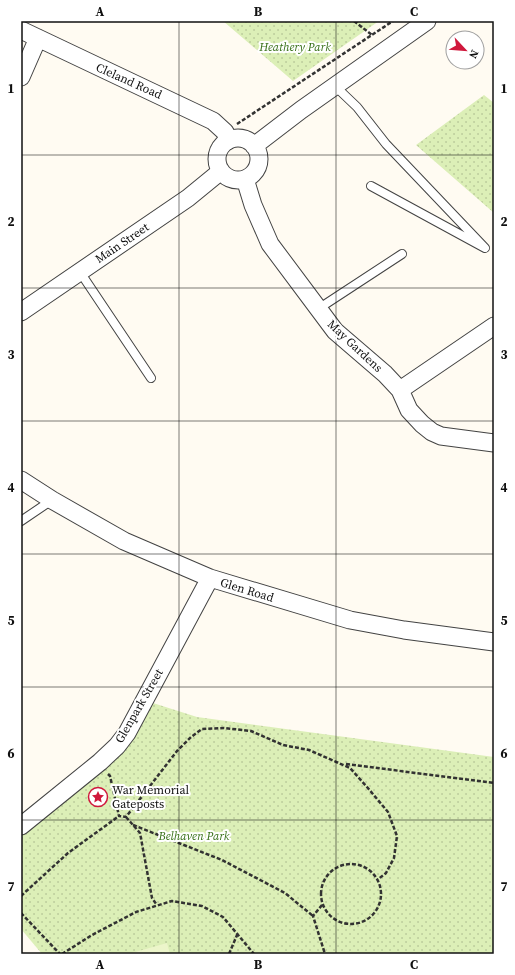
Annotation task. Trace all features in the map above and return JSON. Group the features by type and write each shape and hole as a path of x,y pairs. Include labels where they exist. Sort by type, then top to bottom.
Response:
{"street":[{"path":"254,146 301,110 427,21"},
{"name":"Cleland Road","path":"21,30 78,58 197,112 213,121 226,137"},
{"path":"21,76 38,38"},
{"path":"226,137 249,141 254,146 259,158 256,171 251,176 245,179 232,179 221,171 217,158 226,137"},
{"name":"Main Street","path":"21,312 188,198 221,171"},
{"name":"May Gardens","path":"245,179 253,205 270,244 335,332 385,374 400,390 410,410 422,424 432,432 441,436 494,444"},
{"path":"400,390 494,326"},
{"name":"Glen Road","path":"21,480 52,500 124,541 210,578 350,620 404,630 494,642"},
{"name":"Glenpark Street","path":"21,826 100,762 117,746 127,733 210,578"}],"lane":[{"path":"335,86 357,107 386,144 485,248 371,186"},
{"path":"318,309 402,254"},
{"path":"80,272 151,378"},
{"path":"21,521 52,500"}],"path":[{"path":"354,21 372,36"},
{"path":"226,137 393,21"},
{"path":"126,817 177,752 191,737 202,729 224,728 251,731 283,745 309,750 350,768 388,812 397,836 394,858 386,873 378,880"},
{"path":"100,762 110,776 119,816"},
{"path":"342,764 494,783"},
{"path":"21,896 68,854 119,816 126,817 140,833 152,898 157,905"},
{"path":"133,825 222,860 285,892 313,916 325,954"},
{"path":"346,864 362,866 370,870 378,880 381,891 378,907 373,915 358,924 349,925 341,923 330,916 322,905 320,892 324,879 337,867 346,864"},
{"path":"21,913 61,954 92,935 136,912 172,901 202,906 223,917 254,954"},
{"path":"313,916 322,905"},
{"path":"229,954 238,935"}],"green space":[{"name":"Heathery Park","path":"223,21 379,21 293,81"},
{"path":"484,95 494,103 494,213 416,145"},
{"name":"Belhaven Park","path":"145,699 197,717 494,757 494,954 42,954 21,929 21,826 100,762"},
{"path":"167,943 170,954 128,954"}],"place":[{"name":"War Memorial Gateposts","path":"98,797"}]}
